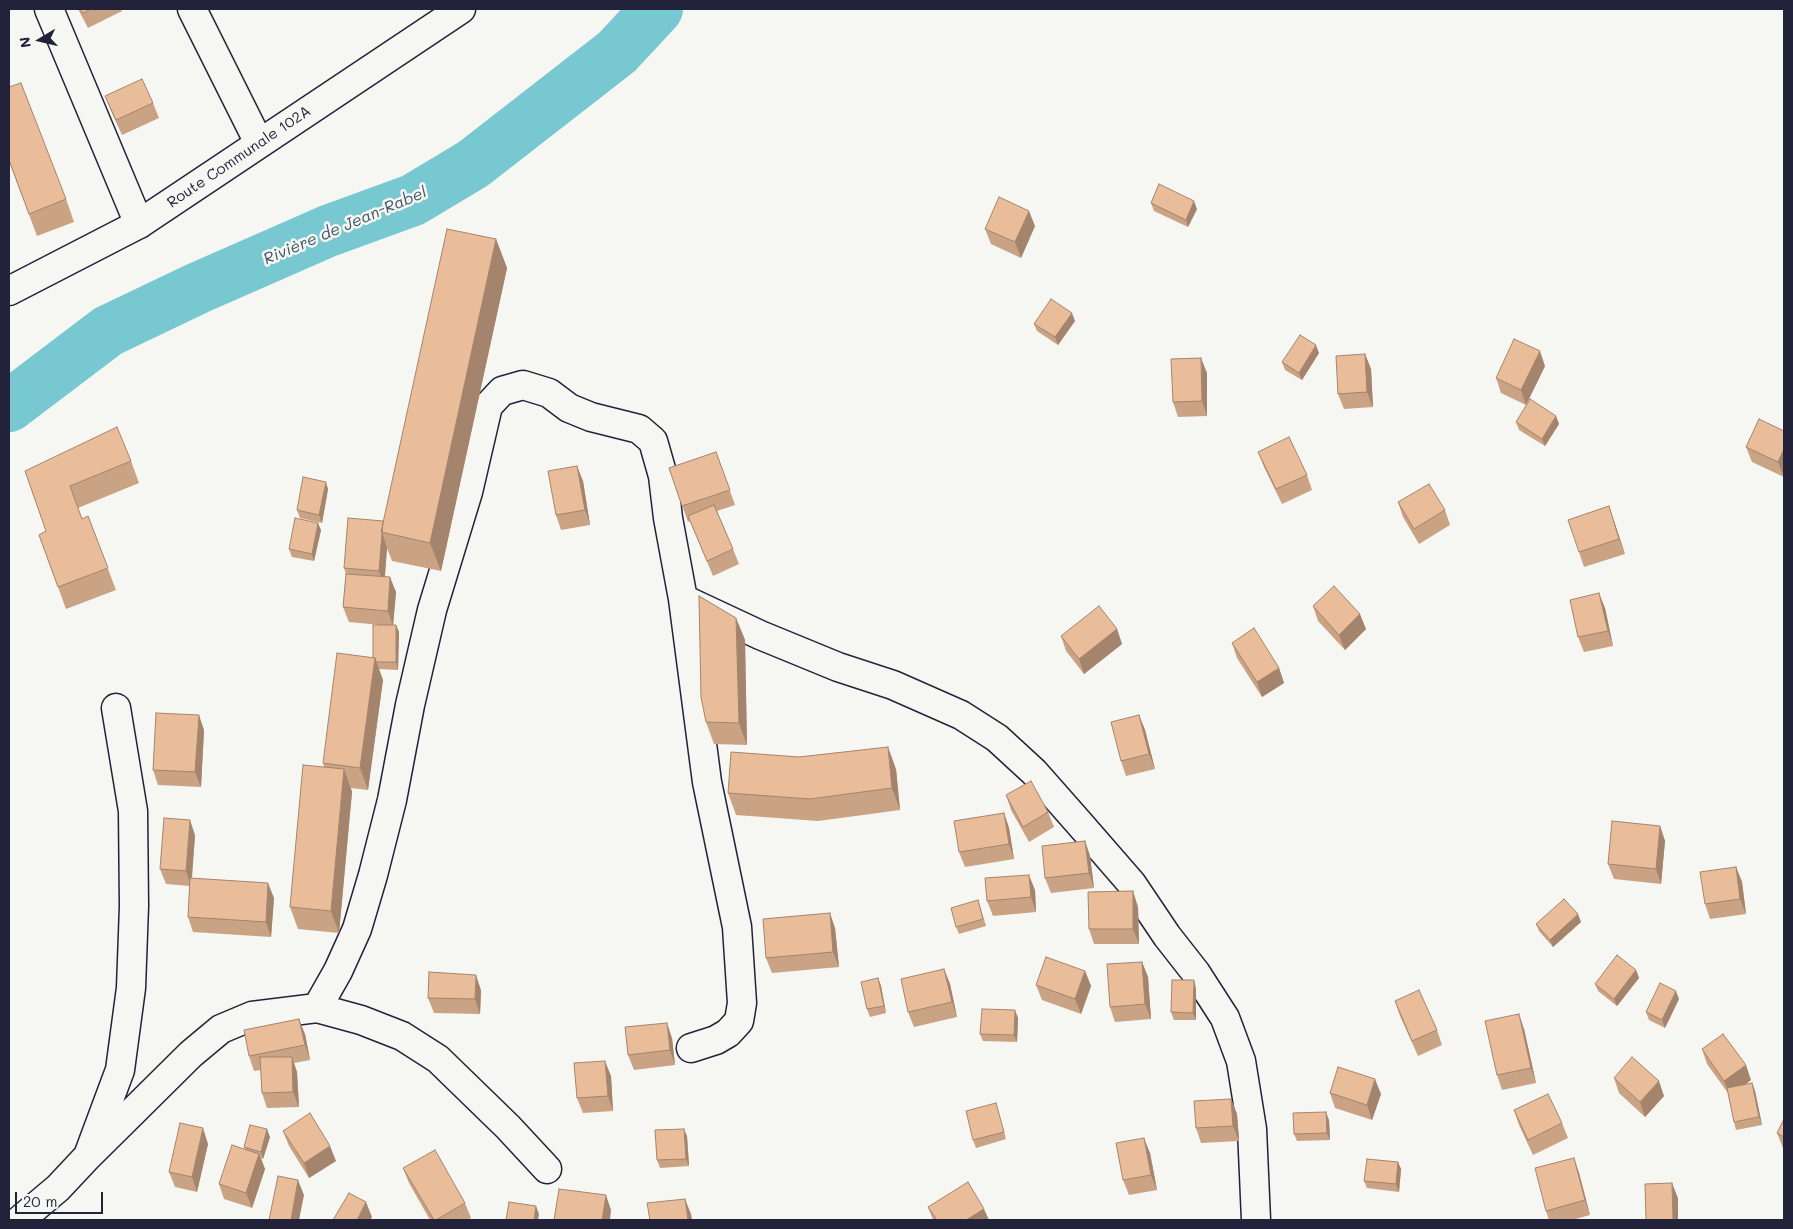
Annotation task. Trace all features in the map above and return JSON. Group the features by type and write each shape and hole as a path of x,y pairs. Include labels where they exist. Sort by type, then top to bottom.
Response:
{"street":[{"path":"49,9 139,224"},
{"path":"192,9 259,143"},
{"name":"Route Communale 102A","path":"9,292 139,224 461,9"},
{"path":"317,1008 338,971 353,938 365,902 392,800 410,705 432,610 468,492 488,406 502,391 523,385 549,393 569,408 590,417 639,429 653,442 663,476 668,518 683,599 707,782 737,928 742,1003 739,1021 728,1034 691,1048"},
{"path":"683,599 760,635 838,667 893,685 961,715 997,738 1034,772 1132,884 1167,936 1196,973 1225,1018 1241,1061 1252,1129 1256,1220"},
{"path":"88,1156 120,1070 131,988 134,906 133,811 116,708"},
{"path":"20,1220 58,1188 191,1054 221,1029 252,1016 317,1008 361,1020 402,1036 438,1059 547,1169"}],"building":[{"path":"80,9 91,9 83,13"},
{"path":"142,79 153,103 116,120 105,96"},
{"path":"21,83 66,199 29,214 9,160 9,87"},
{"path":"1159,184 1194,201 1186,220 1151,203"},
{"path":"999,197 1029,211 1015,242 985,229"},
{"path":"447,229 496,239 430,543 381,532"},
{"path":"1051,299 1072,313 1055,337 1034,324"},
{"path":"1300,335 1316,345 1299,373 1282,362"},
{"path":"1514,339 1540,351 1521,390 1496,378"},
{"path":"1365,354 1367,392 1338,394 1336,356"},
{"path":"1201,358 1202,401 1173,402 1171,359"},
{"path":"1530,399 1556,416 1542,439 1516,422"},
{"path":"1759,419 1784,431 1784,449 1778,462 1746,447"},
{"path":"117,427 131,461 70,486 82,519 88,516 108,568 58,587 39,535 46,531 25,471"},
{"path":"1289,437 1307,475 1276,489 1258,452"},
{"path":"716,452 730,490 682,506 669,468"},
{"path":"577,466 585,510 556,515 548,471"},
{"path":"303,477 326,482 319,515 297,510"},
{"path":"1429,484 1445,510 1414,529 1398,502"},
{"path":"714,505 733,549 707,561 688,516"},
{"path":"1609,506 1619,539 1579,552 1568,520"},
{"path":"295,518 318,523 312,554 289,549"},
{"path":"348,518 383,521 379,571 344,568"},
{"path":"346,574 390,577 388,611 343,607"},
{"path":"1334,586 1360,614 1339,635 1313,606"},
{"path":"1599,593 1608,631 1578,637 1570,600"},
{"path":"699,596 736,618 739,723 706,722 701,697"},
{"path":"1099,606 1117,629 1079,659 1061,636"},
{"path":"373,625 396,625 396,662 376,662 373,657"},
{"path":"1254,628 1279,668 1257,682 1232,643"},
{"path":"337,653 375,658 360,768 323,763"},
{"path":"156,713 199,715 195,772 153,770"},
{"path":"1139,715 1149,754 1121,761 1111,722"},
{"path":"888,747 892,788 810,799 728,793 731,752 799,757"},
{"path":"303,765 344,769 331,911 290,907"},
{"path":"1031,781 1048,812 1023,827 1006,795"},
{"path":"1004,813 1009,844 959,852 954,821"},
{"path":"164,818 190,820 186,871 160,869"},
{"path":"1612,821 1660,826 1656,869 1608,864"},
{"path":"1085,841 1089,873 1045,878 1042,846"},
{"path":"1736,867 1740,899 1705,904 1700,872"},
{"path":"1029,875 1031,897 987,901 985,878"},
{"path":"190,878 268,883 266,922 188,917"},
{"path":"1133,891 1133,929 1089,929 1088,892"},
{"path":"1564,899 1578,914 1550,940 1536,924"},
{"path":"978,900 983,919 956,927 951,908"},
{"path":"830,913 833,952 766,958 763,919"},
{"path":"1617,955 1636,970 1614,999 1595,984"},
{"path":"1046,957 1085,971 1075,999 1036,985"},
{"path":"1142,962 1145,1004 1110,1007 1107,964"},
{"path":"944,969 952,1002 908,1012 901,979"},
{"path":"429,972 476,975 475,999 428,998"},
{"path":"878,978 884,1006 867,1009 861,982"},
{"path":"1172,980 1194,980 1193,1013 1171,1012"},
{"path":"1660,983 1676,991 1662,1020 1646,1012"},
{"path":"1419,990 1437,1030 1412,1041 1395,1001"},
{"path":"982,1009 1015,1010 1014,1035 980,1034"},
{"path":"1519,1014 1531,1068 1497,1075 1485,1021"},
{"path":"299,1019 305,1045 249,1056 244,1030"},
{"path":"667,1023 670,1050 628,1055 625,1027"},
{"path":"1723,1034 1746,1065 1724,1081 1702,1049"},
{"path":"260,1057 292,1057 293,1092 262,1093"},
{"path":"1632,1057 1659,1081 1640,1102 1614,1078"},
{"path":"605,1061 608,1096 577,1098 574,1063"},
{"path":"1338,1067 1375,1079 1367,1105 1330,1093"},
{"path":"1752,1083 1759,1117 1734,1122 1727,1088"},
{"path":"1548,1094 1562,1123 1528,1140 1514,1110"},
{"path":"1231,1099 1233,1126 1196,1128 1194,1101"},
{"path":"996,1103 1004,1132 973,1140 966,1111"},
{"path":"1326,1112 1327,1133 1294,1134 1293,1113"},
{"path":"310,1113 330,1146 304,1163 283,1131"},
{"path":"1784,1119 1784,1137 1777,1133"},
{"path":"180,1123 203,1128 192,1177 169,1172"},
{"path":"250,1125 267,1129 261,1152 244,1147"},
{"path":"684,1129 686,1159 657,1160 655,1130"},
{"path":"1144,1138 1151,1175 1123,1180 1116,1143"},
{"path":"232,1145 259,1154 246,1193 219,1184"},
{"path":"435,1150 465,1203 434,1220 403,1168"},
{"path":"1574,1158 1585,1200 1546,1211 1535,1168"},
{"path":"1367,1159 1398,1162 1396,1184 1364,1181"},
{"path":"278,1176 298,1180 291,1220 269,1220"},
{"path":"968,1182 984,1209 966,1220 937,1220 928,1207"},
{"path":"1672,1183 1673,1220 1646,1220 1645,1184"},
{"path":"559,1189 606,1195 602,1220 554,1220"},
{"path":"349,1193 366,1202 357,1220 333,1220"},
{"path":"685,1199 688,1220 650,1220 647,1203"},
{"path":"509,1202 536,1206 534,1220 506,1220"}],"waterway":[{"name":"Rivière de Jean-Rabel","path":"9,406 108,331 198,288 328,231 413,200 473,164 617,52 657,9"}]}
